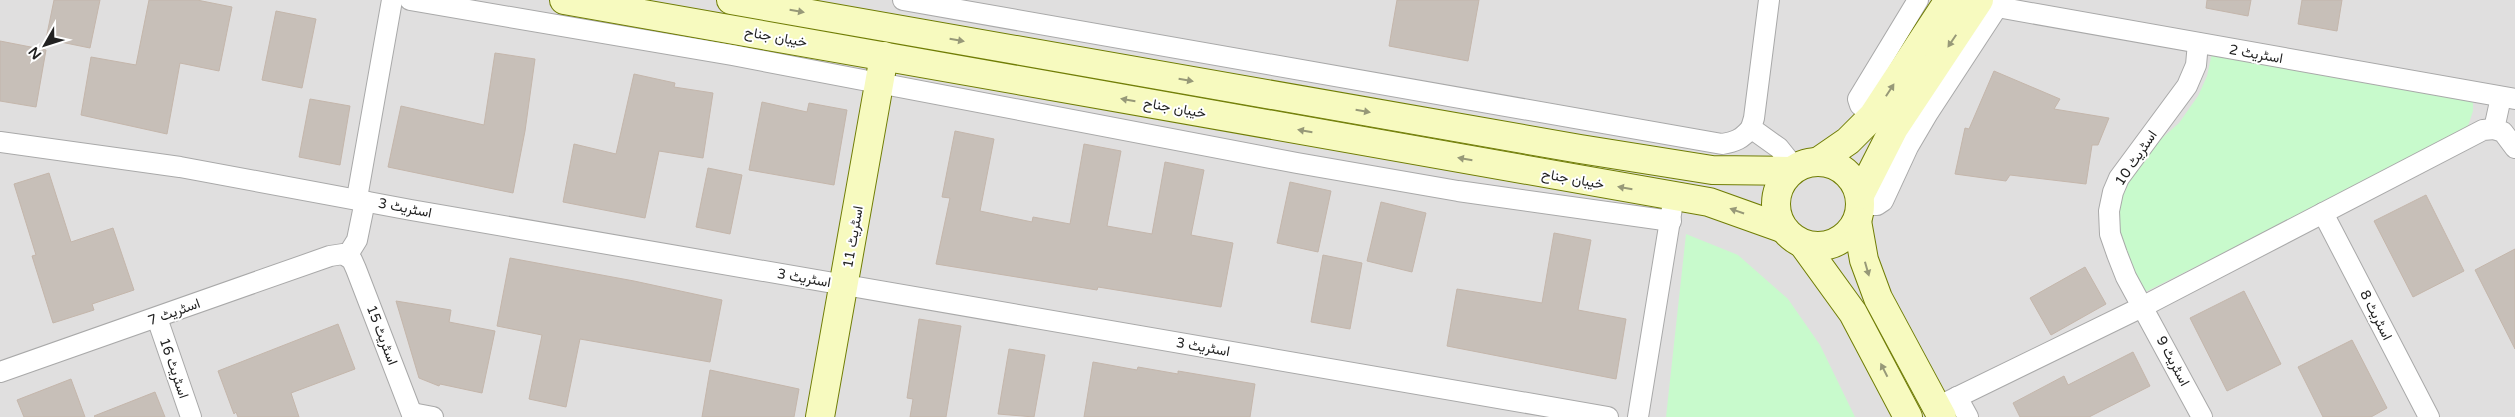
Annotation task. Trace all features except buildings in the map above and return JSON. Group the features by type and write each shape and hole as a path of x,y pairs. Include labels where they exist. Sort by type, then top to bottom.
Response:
{"main road":[{"name":"خیبان جناح","path":"564,0 884,56 1672,209 1722,206 1782,228"},
{"name":"خیبان جناح","path":"732,0 1580,149 1712,170 1801,167"},
{"path":"1949,0 1873,116 1848,141 1801,167 1778,188 1775,208 1782,228 1792,238 1803,244 1825,246 1844,238 1894,128 1993,2"},
{"name":"اسٹریٹ 11","path":"820,417 845,285 884,56"},
{"path":"1801,167 1841,168 1849,175 1859,207 1864,260 1878,298 1945,407"},
{"path":"1803,244 1853,312 1905,416"}],"street":[{"path":"347,256 357,240 361,200 392,0"},
{"path":"410,0 722,53 1458,190 1672,209 1638,417"},
{"path":"902,0 1722,144 1738,140 1750,128 1754,118 1769,0"},
{"path":"1873,116 1860,105 1858,98 1918,0"},
{"name":"اسٹریٹ 2","path":"1993,2 2198,43 2508,98"},
{"name":"اسٹریٹ 10","path":"2144,306 2126,277 2110,234 2109,211 2113,192 2119,178 2187,86 2196,65 2198,43"},
{"path":"2494,129 2508,98"},
{"path":"1750,128 1779,148 1801,167"},
{"path":"1945,407 2483,130 2494,129 2503,132 2515,148"},
{"name":"اسٹریٹ 3","path":"2,146 180,167 845,285 1608,417"},
{"name":"اسٹریٹ 8","path":"2323,213 2429,417"},
{"name":"اسٹریٹ 7","path":"0,372 330,256 343,254 347,256"},
{"name":"اسٹریٹ 15","path":"347,256 356,269 412,415"},
{"name":"اسٹریٹ 9","path":"2144,306 2202,417"},
{"name":"اسٹریٹ 16","path":"157,318 191,417"},
{"path":"1945,407 1968,417"},
{"path":"412,415 433,417"}],"shaded area":[{"path":"0,0 2515,0 2515,417 0,417"}],"green space":[{"path":"2212,53 2473,101 2473,111 2466,132 2145,292 2132,273 2123,244 2118,216 2123,185 2152,147 2179,123 2198,96 2207,76"},
{"path":"1686,234 1738,255 1788,299 1820,345 1855,417 1666,417"}]}
